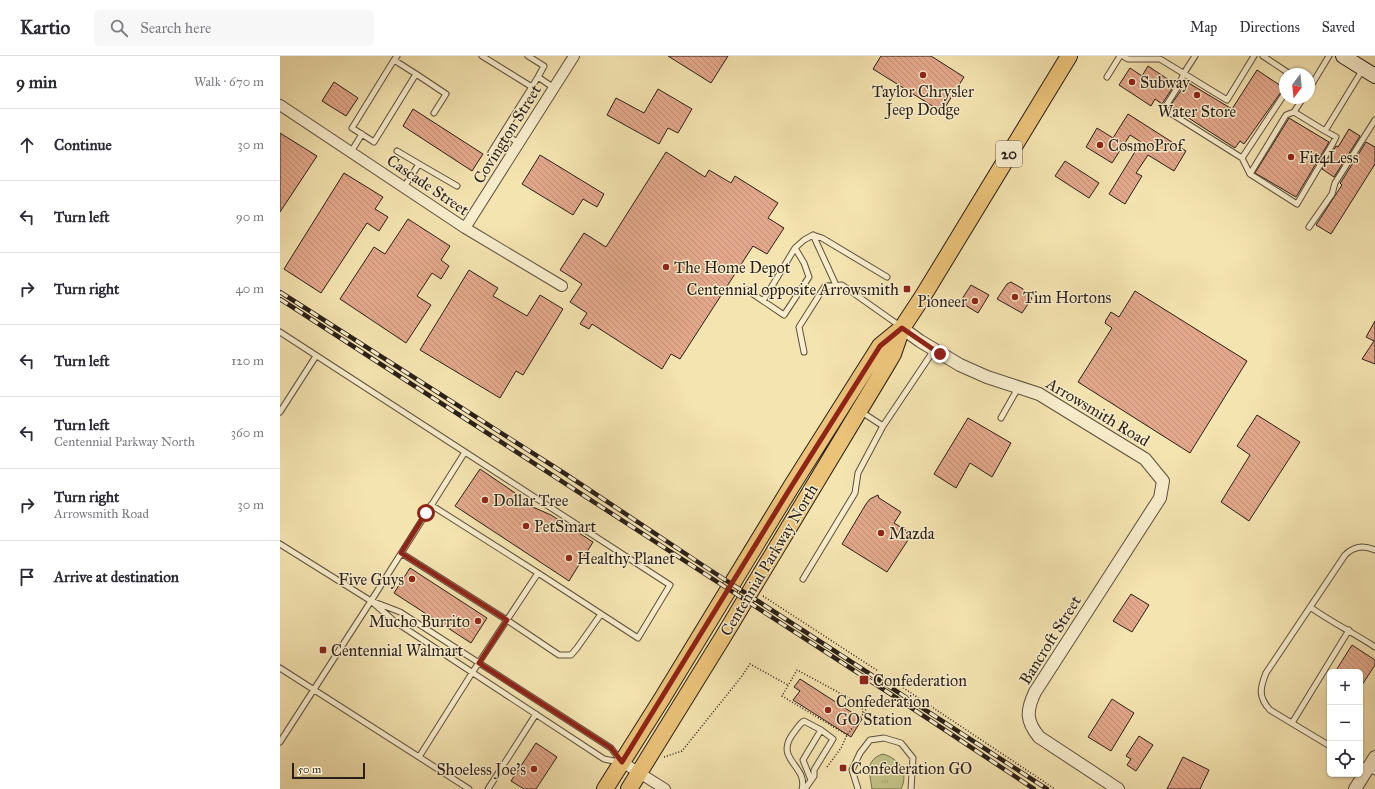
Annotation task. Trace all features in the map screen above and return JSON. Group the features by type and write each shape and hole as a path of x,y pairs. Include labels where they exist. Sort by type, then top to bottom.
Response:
{"main road":[{"name":"Centennial Parkway North","path":"629,789 719,644 893,354 902,328 1069,56"},
{"path":"1343,56 1375,76"},
{"name":"Centennial Parkway North","path":"605,789 791,487 880,346 902,328"}],"street":[{"name":"Covington Street","path":"465,228 574,56"},
{"name":"Cascade Street","path":"280,105 465,228 562,286"},
{"name":"Arrowsmith Road","path":"902,328 934,350 960,365 987,377 1039,394 1145,460 1163,481"},
{"name":"Bancroft Street","path":"1118,789 1039,737 1031,728 1029,711 1031,701 1036,692 1160,498 1163,481"},
{"path":"1355,789 1375,757"},
{"path":"622,762 665,789"}],"lane":[{"path":"482,56 532,87"},
{"path":"491,152 544,66 528,56"},
{"path":"1107,77 1122,56 1128,59 1160,59 1227,100 1254,56"},
{"path":"1195,56 1164,109 1242,158 1250,174 1297,204 1336,137 1294,112"},
{"path":"1263,56 1281,68"},
{"path":"1315,78 1329,56"},
{"path":"416,74 374,142 352,128 395,58 446,94 434,113"},
{"path":"1325,131 1363,69"},
{"path":"538,78 554,88"},
{"path":"1242,158 1279,102"},
{"path":"1250,174 1286,115 1294,112 1299,104"},
{"path":"1309,227 1332,194 1335,184 1375,120"},
{"path":"503,133 519,143"},
{"path":"350,152 362,134"},
{"path":"397,151 457,186"},
{"path":"404,187 419,164"},
{"path":"813,235 836,285"},
{"path":"763,300 795,248 804,240 813,235 822,238 887,277"},
{"path":"747,290 784,315 809,277 804,263 795,248"},
{"path":"804,352 799,327 825,286 842,285 902,328"},
{"path":"280,332 670,585 638,638 431,505"},
{"path":"804,579 855,493 858,473 883,426 934,350"},
{"path":"280,412 316,356"},
{"path":"1001,418 1018,387"},
{"path":"859,410 883,426"},
{"path":"280,742 465,452"},
{"path":"280,544 371,601 394,621 604,759 622,762"},
{"path":"1327,744 1270,710 1262,697 1261,687 1266,673 1345,555 1349,551 1359,547 1375,550"},
{"path":"401,553 507,620 559,655 571,655 601,614"},
{"path":"419,757 538,573"},
{"path":"371,601 400,612 611,748 622,762"},
{"path":"1310,607 1332,622 1349,630 1375,647"},
{"path":"1292,723 1349,630"},
{"path":"280,668 469,789"},
{"path":"488,789 536,714"},
{"path":"802,789 803,786 800,773 788,755 787,748 788,740 800,723 804,721 821,730 833,739 814,770 814,776 805,789"},
{"path":"811,780 803,760 821,730"},
{"path":"858,789 852,770 860,753 870,740 884,738 901,743 913,758 910,789"}],"path":[{"path":"762,595 878,671"},
{"path":"664,757 682,751 750,664 788,686"},
{"path":"847,735 782,696 798,670 862,705 863,715"},
{"path":"893,681 1055,789"},
{"path":"827,767 867,707"}],"green space":[{"path":"883,754 894,759 901,767 904,777 901,789 872,789 870,773 871,764 873,760"}],"building":[{"path":"668,56 728,56 711,83"},
{"path":"881,56 931,56 964,77 942,112 873,69"},
{"path":"1148,66 1175,84 1162,104 1155,99 1151,106 1119,85 1130,68 1142,76"},
{"path":"1257,70 1279,85 1279,95 1244,144 1240,141 1235,148 1170,106 1187,82 1232,109"},
{"path":"334,82 358,98 346,116 322,101"},
{"path":"658,89 692,109 678,133 668,128 659,144 607,115 616,98 644,113"},
{"path":"413,109 483,154 472,171 403,126"},
{"path":"1128,114 1186,151 1174,171 1148,155 1136,173 1142,176 1125,204 1109,194 1141,142 1130,135 1112,163 1086,147 1097,128 1113,138"},
{"name":"Fit4Less","path":"1289,118 1329,142 1296,197 1255,173"},
{"path":"1349,129 1360,136 1334,177 1322,169 1336,146 1338,147"},
{"path":"280,133 317,156 280,212"},
{"path":"1366,142 1375,147 1375,164 1331,234 1316,225 1342,185 1340,183"},
{"name":"The Home Depot","path":"666,152 705,177 709,170 731,183 735,176 778,203 768,218 784,228 767,254 753,246 680,359 671,354 662,369 592,324 589,329 580,324 587,313 570,302 582,284 560,270 584,233 606,247"},
{"path":"540,155 604,194 597,207 583,199 573,215 522,184"},
{"path":"1065,161 1099,183 1089,198 1055,176"},
{"path":"344,173 383,197 375,209 388,217 379,231 367,223 321,293 284,269"},
{"path":"408,219 450,246 441,260 449,266 441,279 432,273 417,296 431,305 406,343 340,299 374,247 385,254"},
{"path":"469,270 498,288 493,296 527,316 540,295 563,309 523,375 516,371 500,398 420,350"},
{"name":"Tim Hortons","path":"1011,282 1023,289 1024,292 1032,298 1022,313 997,299 1007,284"},
{"path":"971,285 989,295 978,313 960,302"},
{"path":"1135,291 1247,361 1190,453 1078,382 1112,328 1105,323 1111,312 1119,317"},
{"path":"1375,321 1375,364 1362,359 1374,341 1366,337"},
{"path":"1257,415 1300,442 1249,521 1221,502 1250,455 1237,446"},
{"path":"968,418 1011,443 992,477 970,463 956,488 934,474"},
{"path":"480,469 521,497 519,501 551,515 593,542 569,581 455,506"},
{"path":"878,495 879,498 901,512 894,523 912,534 887,572 842,544 866,504 870,499"},
{"path":"410,568 487,618 471,643 394,593"},
{"path":"1131,594 1149,605 1132,632 1113,621"},
{"path":"1352,645 1375,660 1375,665 1363,683 1363,669 1337,669"},
{"name":"Confederation GO Station","path":"800,679 862,719 851,737 793,700 800,691 794,687"},
{"path":"1112,699 1134,713 1111,751 1088,737"},
{"path":"1139,736 1153,745 1136,771 1127,765 1131,759 1126,756"},
{"name":"Shoeless Joe's","path":"536,743 557,757 536,789 524,789 511,781"},
{"path":"1183,757 1209,770 1200,789 1167,789"}],"railway":[{"path":"280,292 564,473 707,568 1047,789"},
{"path":"280,299 889,693 1034,789"}],"place":[{"name":"Taylor Chrysler Jeep Dodge","path":"923,75"},
{"name":"Subway","path":"1132,82"},
{"name":"Water Store","path":"1197,95"},
{"name":"CosmoProf","path":"1100,145"},
{"name":"Fit4Less","path":"1291,157"},
{"name":"The Home Depot","path":"666,267"},
{"name":"Centennial opposite Arrowsmith","path":"907,289"},
{"name":"Tim Hortons","path":"1015,297"},
{"name":"Pioneer","path":"975,301"},
{"name":"Dollar Tree","path":"485,500"},
{"name":"PetSmart","path":"526,526"},
{"name":"Mazda","path":"881,533"},
{"name":"Healthy Planet","path":"569,558"},
{"name":"Five Guys","path":"412,579"},
{"name":"Mucho Burrito","path":"478,621"},
{"name":"Centennial Walmart","path":"323,650"},
{"name":"Confederation","path":"864,680"},
{"name":"Confederation GO Station","path":"828,710"},
{"name":"Confederation GO","path":"843,768"},
{"name":"Shoeless Joe's","path":"534,769"}],"route":[{"path":"426,513 401,553 507,620 479,663 611,748 622,762 791,487 880,346 902,328 940,354"}]}
